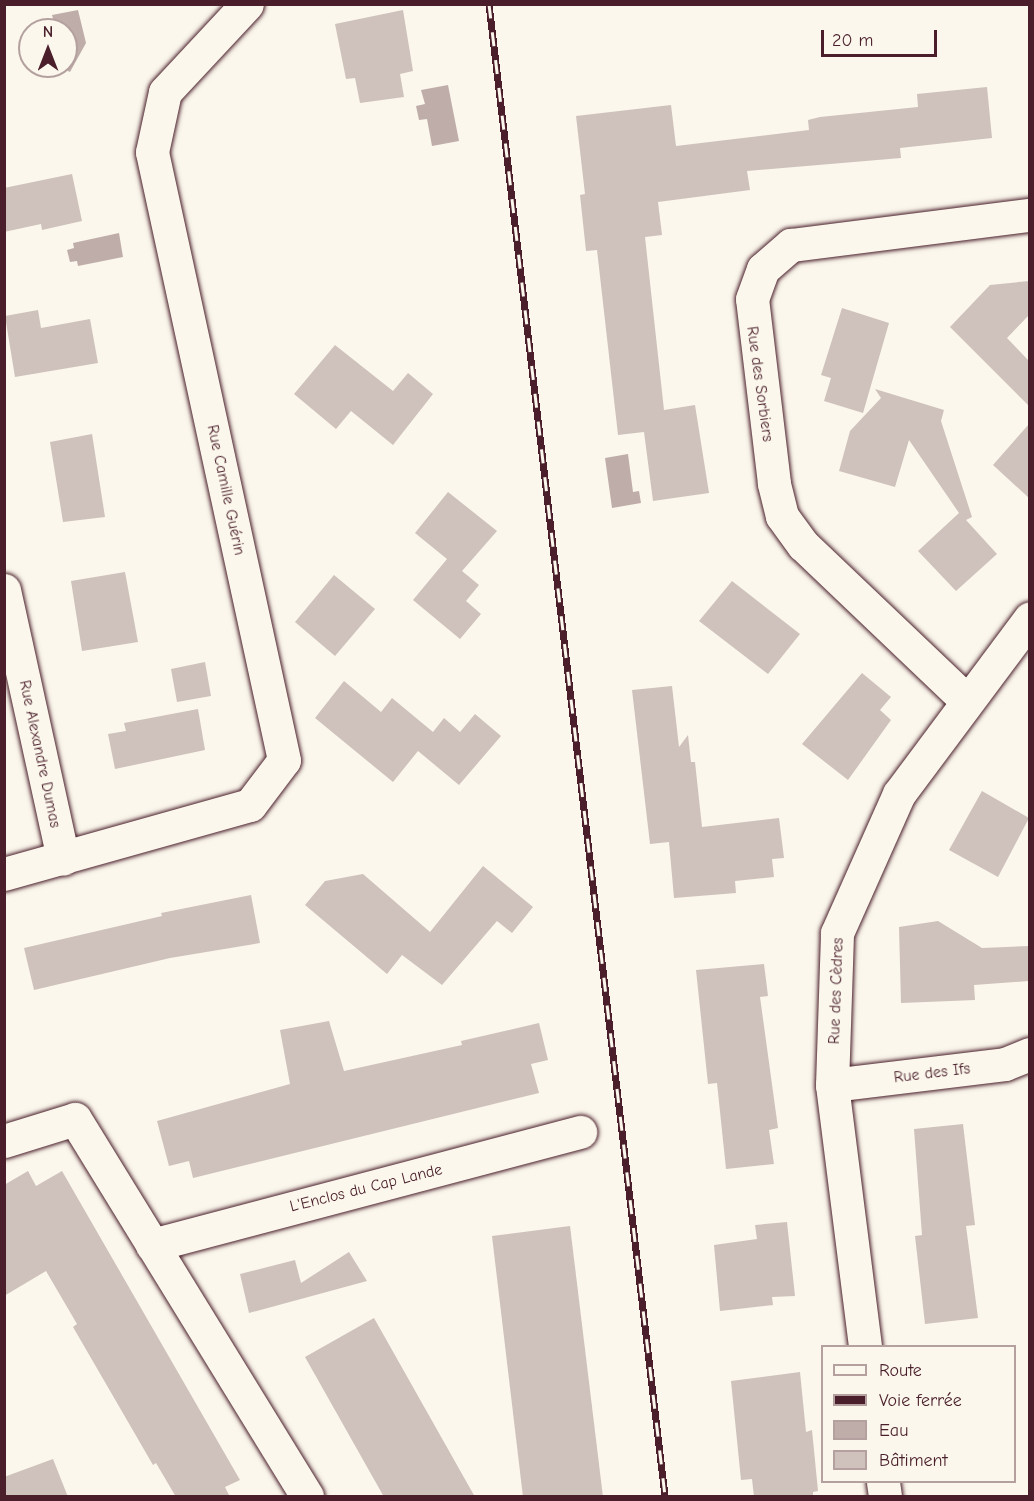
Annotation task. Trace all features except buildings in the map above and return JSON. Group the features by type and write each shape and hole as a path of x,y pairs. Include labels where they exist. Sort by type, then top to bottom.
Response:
{"street":[{"name":"Rue Camille Guérin","path":"63,859 250,806 284,760 152,152 165,92 247,4"},
{"name":"Rue des Sorbiers","path":"967,701 803,545 782,516 772,471 752,299 762,269 791,245 1029,215"},
{"name":"Rue Alexandre Dumas","path":"4,590 63,859"},
{"name":"Rue des Cèdres","path":"866,1345 832,1085 837,933 899,794 1029,618"},
{"path":"4,874 63,859"},
{"name":"Rue des Ifs","path":"832,1085 1005,1064 1029,1054"},
{"path":"4,1141 75,1119 308,1497"},
{"name":"L'Enclos du Cap Lande","path":"152,1245 580,1132"}],"water":[{"path":"78,10 86,43 78,58 78,18 53,18 52,15"},
{"path":"448,85 459,141 432,146 427,119 419,120 416,106 425,104 421,90"},
{"path":"119,233 123,257 78,266 77,261 70,262 67,250 74,248 73,243"},
{"path":"628,454 633,492 639,491 641,503 612,508 605,458"}],"railway":[{"path":"489,4 665,1496"}]}
